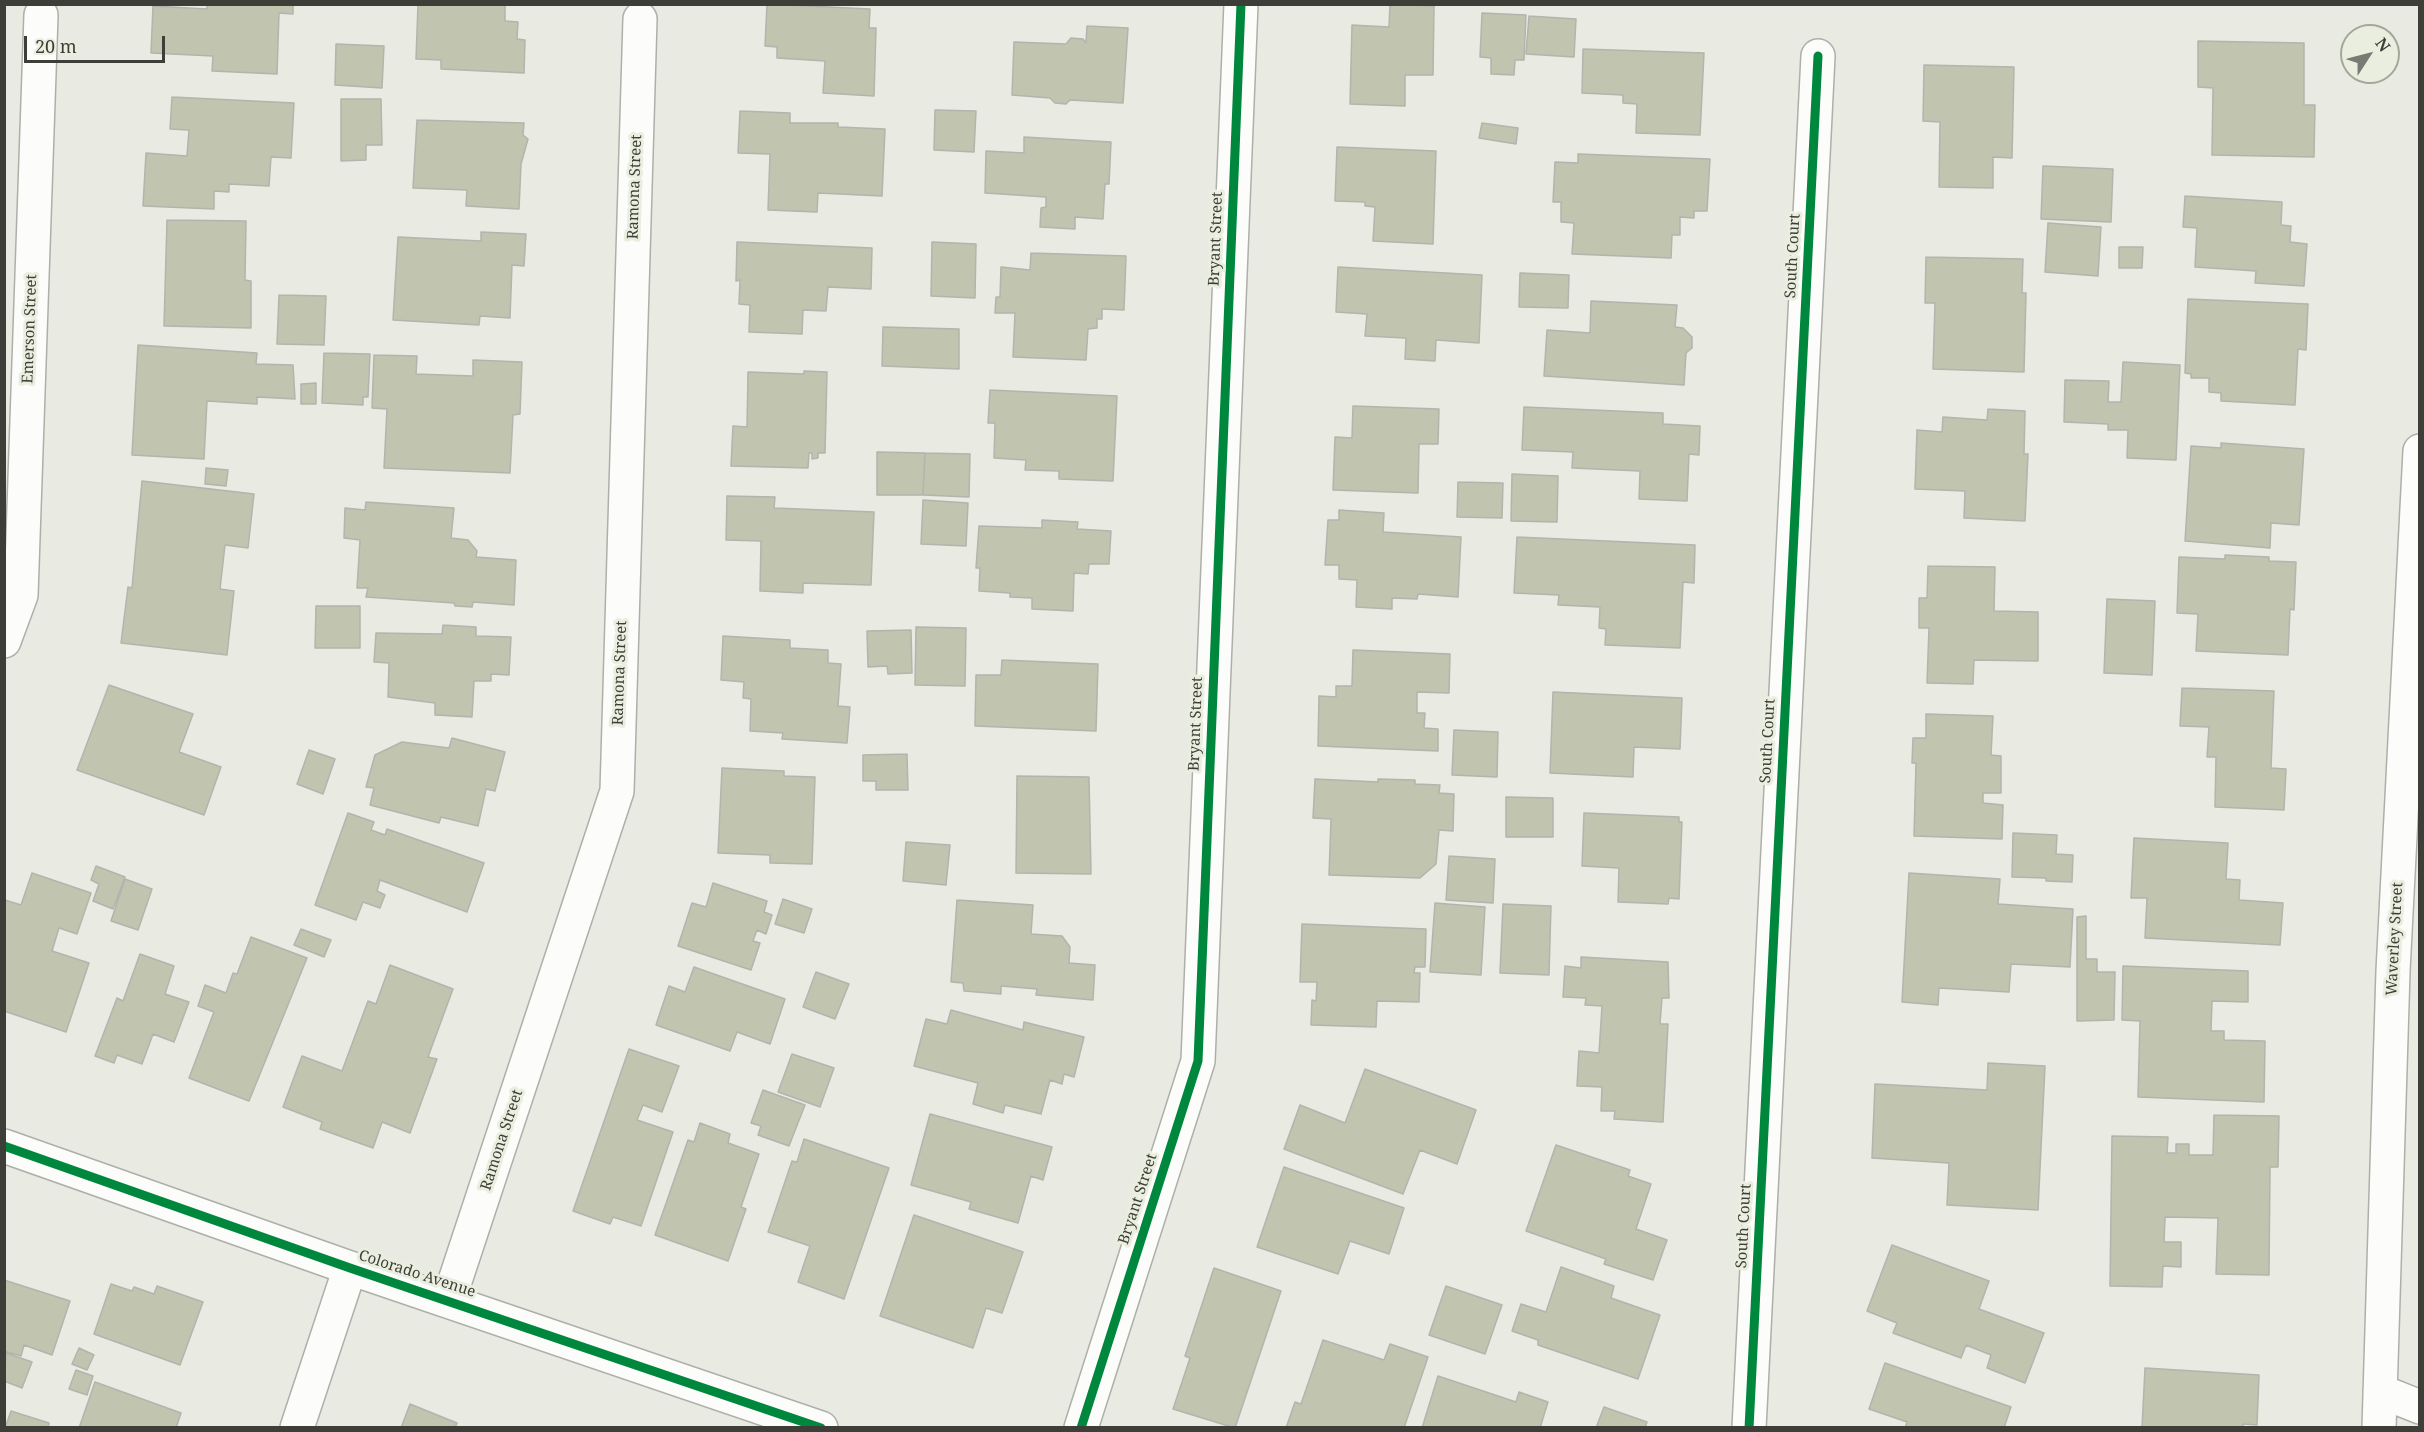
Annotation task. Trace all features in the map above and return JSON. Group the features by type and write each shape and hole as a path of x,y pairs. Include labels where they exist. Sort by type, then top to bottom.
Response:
{"street":[{"name":"Bryant Street","path":"1081,1428 1198,1061 1241,4"},
{"name":"Emerson Street","path":"4,641 21,595 41,15"},
{"name":"Ramona Street","path":"449,1299 617,790 640,19"},
{"name":"South Court","path":"1749,1428 1818,56"},
{"name":"Waverley Street","path":"2379,1428 2406,971 2420,451"},
{"name":"Colorado Avenue","path":"4,1146 350,1268 449,1299 821,1428"},
{"path":"297,1428 350,1268"},
{"path":"2380,1391 2420,1407"}],"building":[{"path":"207,4 293,4 293,14 279,13 277,74 212,71 213,56 151,53 153,6 207,9"},
{"path":"418,4 505,4 505,21 518,22 517,39 525,40 524,73 441,69 441,60 416,59"},
{"path":"767,4 870,9 869,28 876,28 874,96 823,93 825,61 777,58 777,47 765,46"},
{"path":"1390,4 1434,6 1433,75 1405,75 1405,106 1350,104 1352,25 1389,27"},
{"path":"1482,13 1526,15 1524,60 1515,60 1514,75 1491,74 1491,58 1480,57"},
{"path":"1529,16 1576,19 1574,57 1526,54"},
{"path":"1087,26 1128,28 1123,103 1070,100 1066,104 1055,103 1050,98 1012,95 1014,42 1066,44 1071,38 1083,39 1086,43"},
{"path":"2198,41 2304,43 2304,105 2315,105 2314,157 2212,155 2213,88 2198,87"},
{"path":"336,44 384,46 382,88 335,85"},
{"path":"1583,49 1704,53 1700,135 1636,133 1637,104 1623,103 1623,95 1582,93"},
{"path":"1924,65 2014,67 2012,158 1993,157 1993,188 1939,187 1940,122 1923,121"},
{"path":"172,97 294,103 291,158 271,157 269,186 229,184 229,192 214,191 214,209 143,206 146,153 187,156 189,130 170,129"},
{"path":"341,99 381,99 382,145 366,145 366,160 341,161"},
{"path":"935,110 976,111 974,152 934,150"},
{"path":"740,111 790,113 790,123 838,123 838,127 885,129 882,196 818,193 817,212 768,210 770,154 738,153"},
{"path":"417,120 524,123 523,135 528,139 521,164 519,209 466,206 467,190 413,188"},
{"path":"1482,123 1518,128 1516,144 1479,138"},
{"path":"1024,137 1111,142 1109,184 1105,184 1103,219 1075,217 1075,229 1040,227 1041,208 1046,207 1046,197 985,193 986,151 1024,153"},
{"path":"1337,147 1436,151 1433,244 1373,241 1375,207 1365,206 1365,202 1335,201"},
{"path":"1578,154 1710,159 1707,211 1694,211 1694,218 1680,217 1680,235 1672,235 1671,258 1572,254 1574,223 1561,222 1561,202 1553,202 1555,162 1578,163"},
{"path":"2043,166 2113,169 2111,222 2041,219"},
{"path":"2185,196 2282,202 2281,225 2291,226 2290,242 2307,244 2304,286 2255,283 2256,271 2195,267 2197,228 2183,227"},
{"path":"167,220 246,221 245,280 251,281 251,328 164,326"},
{"path":"2048,223 2101,227 2098,276 2045,272"},
{"path":"481,232 526,234 524,266 512,265 510,318 480,316 479,325 393,320 398,237 481,241"},
{"path":"737,242 872,248 871,289 828,287 826,311 803,310 802,334 749,332 750,305 739,304 740,280 736,281"},
{"path":"932,242 976,244 975,298 931,296"},
{"path":"2119,247 2143,247 2142,268 2119,268"},
{"path":"1031,253 1126,256 1124,310 1102,309 1102,319 1097,319 1097,328 1088,329 1086,360 1013,357 1015,313 995,313 996,297 1000,297 1001,267 1030,270"},
{"path":"1926,257 2023,259 2022,293 2026,293 2024,372 1933,369 1935,303 1925,303"},
{"path":"1338,267 1482,275 1479,343 1436,340 1435,361 1405,359 1406,338 1365,336 1367,314 1336,312"},
{"path":"1520,273 1569,275 1568,308 1519,307"},
{"path":"279,295 326,296 324,345 277,344"},
{"path":"2188,299 2308,304 2306,350 2298,349 2295,405 2221,401 2221,393 2209,392 2209,378 2191,378 2191,374 2185,373"},
{"path":"1591,301 1677,305 1675,327 1683,328 1692,337 1692,348 1686,353 1684,385 1544,376 1547,330 1590,333"},
{"path":"883,327 959,329 959,369 882,366"},
{"path":"138,345 257,353 256,364 293,365 295,399 257,397 257,404 207,401 204,459 132,455"},
{"path":"324,353 370,354 368,397 363,397 363,405 322,403"},
{"path":"374,355 417,356 416,374 473,376 473,360 522,362 520,414 513,415 510,473 384,468 387,409 372,408"},
{"path":"2123,362 2180,365 2176,460 2127,458 2128,430 2108,430 2108,424 2064,422 2065,380 2109,381 2108,402 2121,402"},
{"path":"804,371 827,372 825,453 818,453 818,458 812,459 812,453 809,453 808,468 731,466 733,426 747,427 748,372 804,374"},
{"path":"316,383 316,404 301,404 301,384"},
{"path":"990,390 1117,396 1113,481 1059,479 1059,471 1025,470 1026,460 994,458 995,423 988,423"},
{"path":"1353,406 1439,409 1438,444 1419,444 1418,493 1333,490 1335,437 1352,438"},
{"path":"1524,407 1663,413 1663,424 1700,426 1699,455 1689,454 1687,501 1639,499 1640,471 1572,468 1573,452 1522,450"},
{"path":"1988,409 2025,411 2024,454 2028,454 2025,521 1964,518 1965,491 1915,489 1917,430 1942,432 1943,417 1987,420"},
{"path":"2221,443 2304,449 2299,525 2271,523 2270,548 2185,541 2191,446 2221,448"},
{"path":"877,452 925,453 923,495 877,495"},
{"path":"925,453 970,454 969,497 923,495"},
{"path":"206,468 228,470 226,486 205,484"},
{"path":"1512,474 1558,476 1557,522 1511,521"},
{"path":"142,481 254,494 248,548 225,545 220,589 234,591 227,655 121,643 128,587 132,588"},
{"path":"1458,482 1503,483 1502,518 1457,517"},
{"path":"727,496 775,497 774,508 874,512 871,585 803,583 803,593 760,591 761,541 726,540"},
{"path":"923,500 968,503 966,546 921,544"},
{"path":"366,502 454,508 451,538 468,540 477,551 476,557 516,560 514,605 473,602 472,607 455,606 454,603 366,597 368,588 357,588 360,540 344,538 345,508 365,510"},
{"path":"1339,510 1384,513 1383,532 1461,537 1458,597 1418,594 1417,599 1392,598 1392,609 1356,607 1357,580 1339,579 1339,565 1325,565 1328,520 1339,520"},
{"path":"1042,520 1078,522 1077,529 1111,531 1109,564 1089,564 1088,574 1074,573 1073,611 1032,609 1032,598 1010,597 1010,593 979,591 980,568 976,568 979,526 1042,528"},
{"path":"1517,537 1695,545 1694,583 1683,582 1680,648 1605,645 1606,629 1599,628 1600,607 1558,605 1559,595 1514,593"},
{"path":"2225,555 2269,557 2269,561 2296,562 2294,610 2290,609 2288,655 2196,651 2198,614 2177,613 2179,557 2225,559"},
{"path":"1928,566 1995,567 1994,611 2038,612 2038,661 1974,660 1973,684 1927,683 1929,628 1919,628 1919,598 1927,598"},
{"path":"2107,599 2155,601 2152,675 2104,673"},
{"path":"316,606 360,606 360,648 315,648"},
{"path":"443,625 476,627 476,636 511,637 509,675 491,674 491,681 474,681 472,717 435,715 435,703 388,697 389,663 374,662 376,633 442,634"},
{"path":"916,627 966,628 965,686 915,685"},
{"path":"911,630 912,673 888,674 887,666 868,667 867,631"},
{"path":"723,636 790,640 790,648 828,650 828,663 841,664 838,706 850,707 847,743 782,739 783,733 750,731 751,699 743,698 744,682 721,680"},
{"path":"1353,650 1450,654 1449,693 1417,692 1417,713 1425,713 1424,728 1438,729 1438,751 1318,746 1319,696 1336,697 1336,686 1352,686"},
{"path":"1002,660 1098,664 1096,731 975,726 976,675 1001,675"},
{"path":"109,685 193,714 179,752 221,767 204,815 77,770"},
{"path":"2182,688 2274,691 2271,768 2286,769 2284,810 2215,807 2216,757 2207,757 2209,727 2180,726"},
{"path":"1553,692 1682,698 1680,749 1634,747 1633,777 1550,773"},
{"path":"1926,714 1993,716 1991,755 2001,756 2001,793 1983,793 1983,803 2003,805 2002,839 1914,836 1916,763 1912,763 1913,738 1926,738"},
{"path":"1454,730 1498,732 1497,777 1452,775"},
{"path":"452,738 505,752 495,791 486,789 478,826 441,817 439,823 370,805 374,788 366,787 375,755 402,742 449,748"},
{"path":"309,750 335,759 323,794 297,784"},
{"path":"907,754 908,790 876,790 876,781 863,781 863,755"},
{"path":"722,768 784,771 784,776 815,777 812,864 770,863 770,855 718,853"},
{"path":"1017,776 1089,777 1091,874 1016,873"},
{"path":"1315,779 1378,782 1378,779 1415,780 1415,784 1440,785 1439,793 1454,794 1453,831 1439,830 1436,864 1420,878 1329,875 1331,819 1313,818"},
{"path":"1506,797 1553,798 1553,837 1506,837"},
{"path":"348,813 374,822 371,830 385,835 387,829 484,863 467,912 380,880 377,891 385,895 380,908 363,902 356,920 315,905"},
{"path":"1584,813 1679,817 1679,822 1682,822 1679,899 1669,898 1668,904 1618,902 1619,868 1582,866"},
{"path":"2013,833 2057,835 2056,854 2073,855 2072,882 2046,881 2046,878 2012,877"},
{"path":"2134,838 2228,843 2226,879 2240,880 2239,900 2283,903 2280,945 2145,938 2147,898 2131,898"},
{"path":"906,842 950,845 946,885 903,881"},
{"path":"1449,856 1495,859 1493,903 1446,900"},
{"path":"96,866 125,877 113,909 93,901 99,884 91,880"},
{"path":"32,873 91,893 77,934 59,928 52,951 89,963 66,1032 4,1011 4,903 5,900 21,905"},
{"path":"1909,873 2000,879 1998,904 2073,909 2070,967 2011,964 2009,992 1939,988 1938,1005 1902,1002"},
{"path":"125,879 152,889 138,930 111,921"},
{"path":"713,883 767,901 764,912 772,915 766,934 757,930 753,941 760,943 751,970 678,946 692,903 706,907"},
{"path":"783,899 812,909 804,933 775,924"},
{"path":"957,900 1033,905 1031,934 1062,936 1070,947 1069,963 1095,965 1093,1000 1036,995 1037,989 1001,986 1001,994 964,991 963,983 951,982"},
{"path":"1435,903 1485,907 1481,975 1430,972"},
{"path":"1503,904 1551,906 1549,975 1500,973"},
{"path":"2086,916 2086,959 2097,959 2097,972 2115,972 2114,1020 2077,1021 2077,917"},
{"path":"1302,924 1426,929 1425,967 1415,967 1414,973 1420,973 1419,1002 1377,1001 1376,1027 1311,1025 1312,1000 1316,1001 1317,982 1300,982"},
{"path":"301,929 331,940 324,957 294,945"},
{"path":"251,937 307,958 249,1101 189,1078 214,1012 198,1006 205,985 226,993 233,973 237,974"},
{"path":"140,954 174,966 165,994 189,1002 174,1042 153,1034 142,1064 117,1055 114,1063 95,1056 117,998 123,1001"},
{"path":"1581,957 1668,962 1669,998 1662,998 1660,1024 1668,1024 1663,1122 1614,1119 1615,1111 1601,1111 1602,1087 1577,1086 1579,1051 1599,1053 1602,1006 1585,1005 1586,998 1563,997 1565,966 1581,968"},
{"path":"390,965 453,989 428,1057 437,1059 410,1133 382,1122 373,1148 320,1129 322,1122 283,1107 302,1056 342,1071 368,1001 376,1004"},
{"path":"2123,966 2248,971 2248,1002 2212,1001 2211,1031 2224,1031 2224,1040 2265,1041 2264,1102 2138,1097 2140,1021 2122,1020"},
{"path":"694,967 785,999 770,1044 737,1032 730,1051 656,1025 669,986 685,992"},
{"path":"816,972 849,984 835,1019 803,1007"},
{"path":"951,1010 1023,1030 1024,1022 1084,1037 1074,1077 1064,1074 1062,1084 1050,1080 1041,1114 1005,1105 1003,1113 973,1104 978,1083 914,1066 926,1019 947,1024"},
{"path":"629,1049 679,1066 662,1112 643,1105 637,1120 673,1132 641,1226 613,1217 610,1224 573,1211"},
{"path":"792,1054 834,1068 820,1107 778,1092"},
{"path":"1988,1063 2045,1066 2038,1210 1947,1205 1949,1163 1872,1158 1875,1084 1987,1090"},
{"path":"1365,1069 1476,1110 1457,1164 1420,1150 1403,1194 1284,1149 1300,1105 1345,1123"},
{"path":"763,1090 805,1105 789,1146 758,1135 761,1126 751,1123"},
{"path":"930,1114 1052,1147 1043,1180 1031,1176 1018,1223 969,1209 971,1202 911,1185"},
{"path":"2214,1115 2279,1116 2278,1167 2270,1167 2269,1275 2216,1274 2218,1218 2165,1217 2164,1242 2181,1242 2181,1267 2163,1266 2162,1287 2110,1286 2112,1136 2168,1137 2167,1153 2176,1153 2176,1144 2189,1144 2189,1155 2213,1155"},
{"path":"700,1123 730,1134 728,1143 759,1154 741,1207 746,1209 728,1261 655,1235 688,1140 694,1142"},
{"path":"804,1139 889,1168 844,1299 798,1282 810,1246 768,1232 792,1161 797,1162"},
{"path":"1556,1145 1630,1170 1628,1176 1651,1184 1636,1229 1667,1240 1653,1280 1604,1264 1606,1259 1526,1231"},
{"path":"1284,1167 1404,1208 1389,1254 1350,1241 1338,1274 1257,1247"},
{"path":"914,1215 1023,1252 1002,1313 986,1308 973,1348 880,1316"},
{"path":"1892,1245 1989,1281 1979,1309 2044,1333 2025,1383 1987,1368 1991,1355 1966,1345 1961,1358 1893,1333 1897,1323 1867,1311"},
{"path":"1561,1267 1614,1286 1611,1298 1660,1315 1638,1379 1538,1345 1538,1340 1512,1331 1521,1304 1546,1312"},
{"path":"1214,1268 1281,1291 1235,1428 1173,1409 1190,1358 1185,1356"},
{"path":"4,1280 70,1301 52,1355 24,1345 21,1356 4,1351"},
{"path":"111,1284 132,1291 134,1287 154,1294 157,1286 203,1302 180,1365 94,1334"},
{"path":"1446,1286 1502,1305 1485,1354 1429,1335"},
{"path":"1323,1340 1384,1360 1390,1344 1428,1357 1404,1428 1286,1428 1295,1402 1301,1404"},
{"path":"79,1348 94,1355 87,1370 72,1364"},
{"path":"6,1353 32,1362 22,1388 4,1381"},
{"path":"1885,1363 2011,1407 2004,1428 1905,1428 1907,1422 1869,1409"},
{"path":"2145,1368 2259,1375 2257,1425 2243,1424 2243,1428 2142,1428"},
{"path":"76,1370 93,1376 87,1395 69,1389"},
{"path":"1438,1376 1516,1402 1519,1392 1548,1402 1540,1428 1422,1428"},
{"path":"95,1382 181,1413 176,1428 79,1428"},
{"path":"410,1404 457,1423 455,1428 401,1428"},
{"path":"1604,1407 1647,1422 1645,1428 1596,1428"},
{"path":"11,1411 49,1423 48,1428 5,1428"}],"cycle path":[{"path":"1081,1428 1198,1061 1241,4"},
{"path":"1749,1428 1818,56"},
{"path":"4,1146 350,1268 821,1428"}]}
